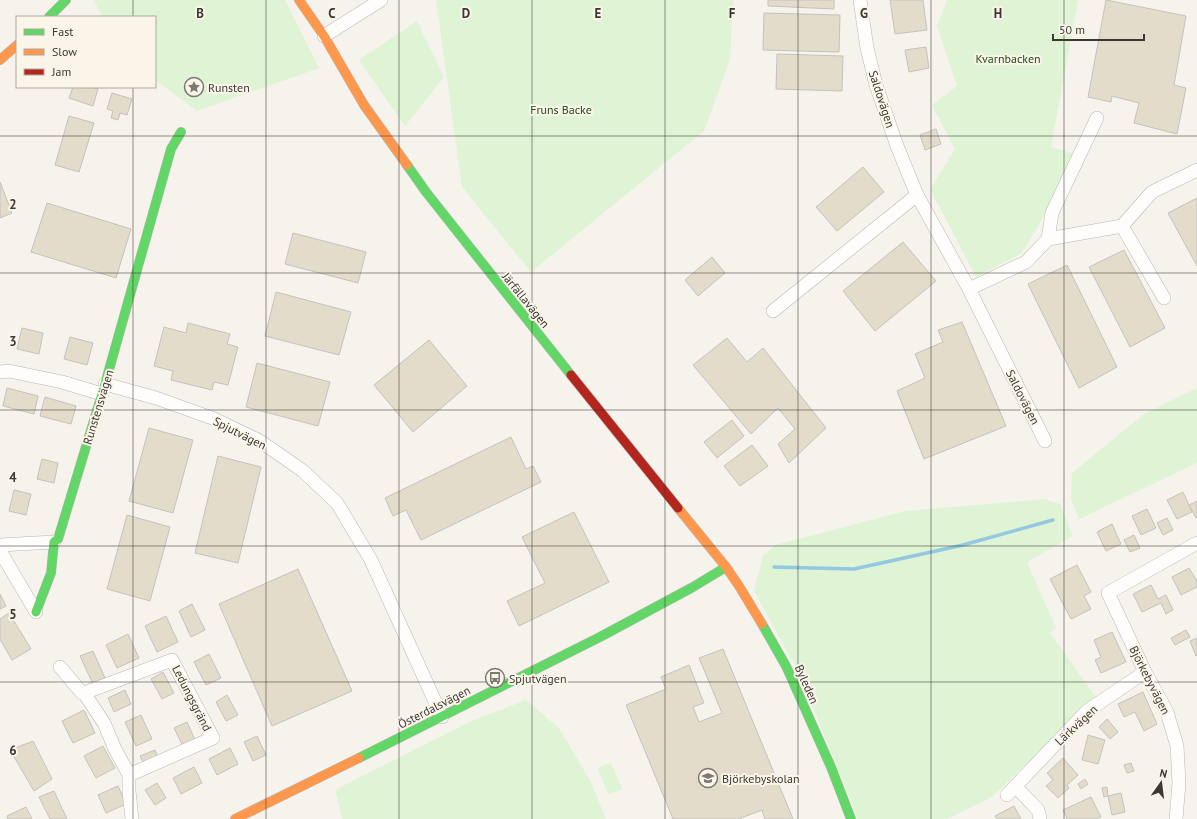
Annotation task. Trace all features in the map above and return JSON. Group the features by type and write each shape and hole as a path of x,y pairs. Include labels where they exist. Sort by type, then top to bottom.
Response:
{"street":[{"path":"51,16 66,0"},
{"name":"Järfällavägen","path":"299,0 324,36 364,105 426,192 506,294 726,566"},
{"name":"Järfällavägen","path":"309,0 324,36"},
{"path":"324,36 381,0"},
{"name":"Saldovägen","path":"860,0 867,48 876,85 897,146 917,195 969,289 1045,441"},
{"path":"0,60 16,46"},
{"path":"969,289 1026,262 1048,239 1052,213 1096,118"},
{"name":"Runstensvägen","path":"36,612 51,573 54,542 58,539 104,389 171,149 181,132"},
{"path":"1048,239 1122,226 1152,192 1197,170"},
{"path":"773,311 917,195"},
{"path":"1122,226 1164,298"},
{"name":"Spjutvägen","path":"0,372 9,371 62,382 156,398 212,418 260,441 303,471 337,503 371,560 442,717"},
{"path":"0,545 54,542"},
{"name":"Björkebyvägen","path":"1176,819 1180,783 1177,746 1167,712 1144,672 1108,593 1197,543"},
{"name":"Runstensvägen","path":"0,551 36,612"},
{"name":"Österdalsvägen","path":"235,819 600,637 693,588 726,566"},
{"name":"Byleden","path":"726,566 786,666 831,767 851,819"},
{"name":"Ledungsgränd","path":"84,693 172,660 212,738 129,775"},
{"path":"60,667 82,693 84,693 104,723 115,749 129,775 132,819"},
{"name":"Lärkvägen","path":"1040,819 1038,810 1011,790 1087,711 1144,672"}],"green space":[{"path":"93,0 285,0 319,68 197,111 156,81 156,16 102,16"},
{"name":"Fruns Backe","path":"436,0 733,0 730,60 704,131 531,272 462,187"},
{"name":"Kvarnbacken","path":"947,0 1078,0 1051,147 1079,155 1022,253 976,277 930,189 955,149 932,105 957,86 937,26"},
{"path":"417,21 444,77 405,126 359,60"},
{"path":"1197,388 1197,463 1079,519 1071,499 1072,473 1144,414"},
{"path":"1044,499 1060,504 1073,536 1027,562 1056,628 1050,633 1096,697 992,797 947,819 858,819 800,675 754,591 763,556 775,545 906,511"},
{"path":"526,700 559,728 591,782 606,819 342,819 335,790 469,722"},
{"path":"611,763 622,789 609,795 597,768"}],"building":[{"path":"768,0 834,0 834,9 768,6"},
{"path":"890,0 923,0 927,30 895,34"},
{"path":"1106,0 1186,16 1174,85 1186,88 1177,134 1134,123 1139,103 1112,96 1111,102 1088,97"},
{"path":"764,13 840,15 839,52 763,50"},
{"path":"926,47 929,68 909,72 905,50"},
{"path":"777,54 843,56 842,91 776,89"},
{"path":"73,88 98,89 93,106 69,98"},
{"path":"112,93 132,99 127,115 120,113 118,120 111,118 113,111 107,109"},
{"path":"69,116 94,123 79,172 55,165"},
{"path":"936,129 941,144 925,150 920,135"},
{"path":"863,167 884,192 837,231 816,207"},
{"path":"0,182 12,213 0,218"},
{"path":"1197,198 1197,266 1168,213"},
{"path":"47,203 131,229 116,278 31,252"},
{"path":"293,233 366,252 358,283 285,264"},
{"path":"903,242 936,281 875,331 843,291"},
{"path":"1124,250 1165,328 1130,347 1089,267"},
{"path":"712,257 725,273 698,296 685,280"},
{"path":"1067,265 1117,367 1079,388 1028,284"},
{"path":"276,292 351,312 339,355 265,336"},
{"path":"962,322 1006,426 924,459 897,391 925,378 915,354 943,342 938,330"},
{"path":"188,323 230,334 227,344 238,347 228,385 214,382 212,390 171,380 173,371 154,366 164,327 186,333"},
{"path":"22,328 43,333 39,354 17,349"},
{"path":"70,337 93,343 87,365 64,359"},
{"path":"727,338 747,362 763,348 826,428 789,463 778,444 795,429 778,408 751,434 693,365"},
{"path":"429,340 467,386 413,432 374,385"},
{"path":"257,363 330,382 318,426 246,407"},
{"path":"7,388 38,396 34,414 3,406"},
{"path":"45,397 76,406 71,424 40,416"},
{"path":"732,420 744,436 717,458 704,442"},
{"path":"149,428 193,440 173,513 129,501"},
{"path":"511,437 526,469 533,466 541,482 421,540 406,510 393,516 385,498"},
{"path":"752,445 768,466 740,486 724,466"},
{"path":"218,456 261,467 238,563 195,553"},
{"path":"42,459 58,463 54,483 37,479"},
{"path":"14,490 31,494 26,515 9,511"},
{"path":"1183,492 1192,512 1177,519 1167,500"},
{"path":"1197,501 1197,517 1196,518 1189,505"},
{"path":"1147,509 1156,528 1141,535 1132,516"},
{"path":"574,512 609,582 519,626 507,601 545,583 522,537"},
{"path":"127,515 170,527 150,601 107,589"},
{"path":"1167,518 1173,530 1163,535 1157,523"},
{"path":"1112,524 1121,544 1106,551 1097,532"},
{"path":"1134,535 1140,548 1130,552 1124,540"},
{"path":"1077,565 1091,592 1084,596 1091,609 1071,619 1050,579"},
{"path":"1189,568 1197,581 1197,587 1181,595 1172,577"},
{"path":"298,569 352,691 272,726 219,604"},
{"path":"1151,585 1158,599 1166,595 1173,610 1166,614 1161,603 1142,612 1133,594"},
{"path":"0,594 6,606 0,609"},
{"path":"192,604 205,630 191,637 179,611"},
{"path":"9,613 31,649 12,660 0,639 0,619"},
{"path":"166,616 178,642 157,652 145,626"},
{"path":"1186,630 1190,637 1175,645 1171,638"},
{"path":"1112,632 1126,662 1101,673 1095,660 1101,657 1094,640"},
{"path":"128,634 139,658 117,668 106,645"},
{"path":"1197,638 1197,655 1196,656 1190,641"},
{"path":"723,649 793,819 765,819 762,810 741,819 673,819 626,705 666,689 661,677 689,665 704,703 693,707 699,722 722,713 699,658"},
{"path":"93,651 105,678 93,684 80,656"},
{"path":"209,654 221,678 206,685 194,662"},
{"path":"163,672 174,693 162,699 151,679"},
{"path":"125,690 131,704 114,712 108,698"},
{"path":"1143,692 1157,724 1144,731 1135,712 1124,717 1118,704"},
{"path":"227,695 238,715 226,721 216,702"},
{"path":"84,710 95,733 73,743 62,721"},
{"path":"141,715 152,739 136,746 125,722"},
{"path":"1107,719 1118,732 1110,739 1099,727"},
{"path":"187,722 196,742 184,748 174,728"},
{"path":"1088,735 1105,740 1098,764 1082,760"},
{"path":"257,736 266,755 253,761 244,742"},
{"path":"33,741 52,779 34,791 10,750"},
{"path":"103,746 115,768 96,778 84,756"},
{"path":"230,748 238,764 217,775 209,759"},
{"path":"155,750 159,760 145,766 140,756"},
{"path":"1063,758 1078,775 1067,785 1069,788 1058,798 1046,786 1053,780 1047,773"},
{"path":"1131,763 1134,771 1127,773 1124,765"},
{"path":"194,767 202,783 181,794 173,778"},
{"path":"1085,779 1088,784 1081,789 1078,784"},
{"path":"157,783 166,798 155,805 145,790"},
{"path":"118,786 126,804 106,813 98,795"},
{"path":"1107,787 1108,796 1104,797 1102,788"},
{"path":"54,791 67,819 50,819 39,797"},
{"path":"1121,793 1125,812 1112,815 1108,796"},
{"path":"1091,797 1101,817 1096,819 1067,819 1063,810"},
{"path":"1014,806 1021,819 997,819 995,816"},
{"path":"26,807 32,819 8,819 7,816"}],"waterway":[{"path":"774,567 854,569 963,545 1053,520"}],"traffic: fast":[{"path":"50,16 66,0"},
{"path":"36,612 51,573 54,542 58,539 105,384 171,149 181,132"},
{"path":"407,165 426,192 571,375"},
{"path":"359,758 600,637 693,587 726,567"},
{"path":"762,624 786,666 831,767 851,819"}],"traffic: slow":[{"path":"299,0 324,36 364,105 407,165"},
{"path":"0,60 16,46"},
{"path":"678,508 726,567 762,624"},
{"path":"235,819 359,758"}],"traffic: jam":[{"path":"571,375 678,508"}],"place":[{"name":"Runsten","path":"194,87"},
{"name":"Spjutvägen","path":"495,678"},
{"name":"Björkebyskolan","path":"708,778"}]}
